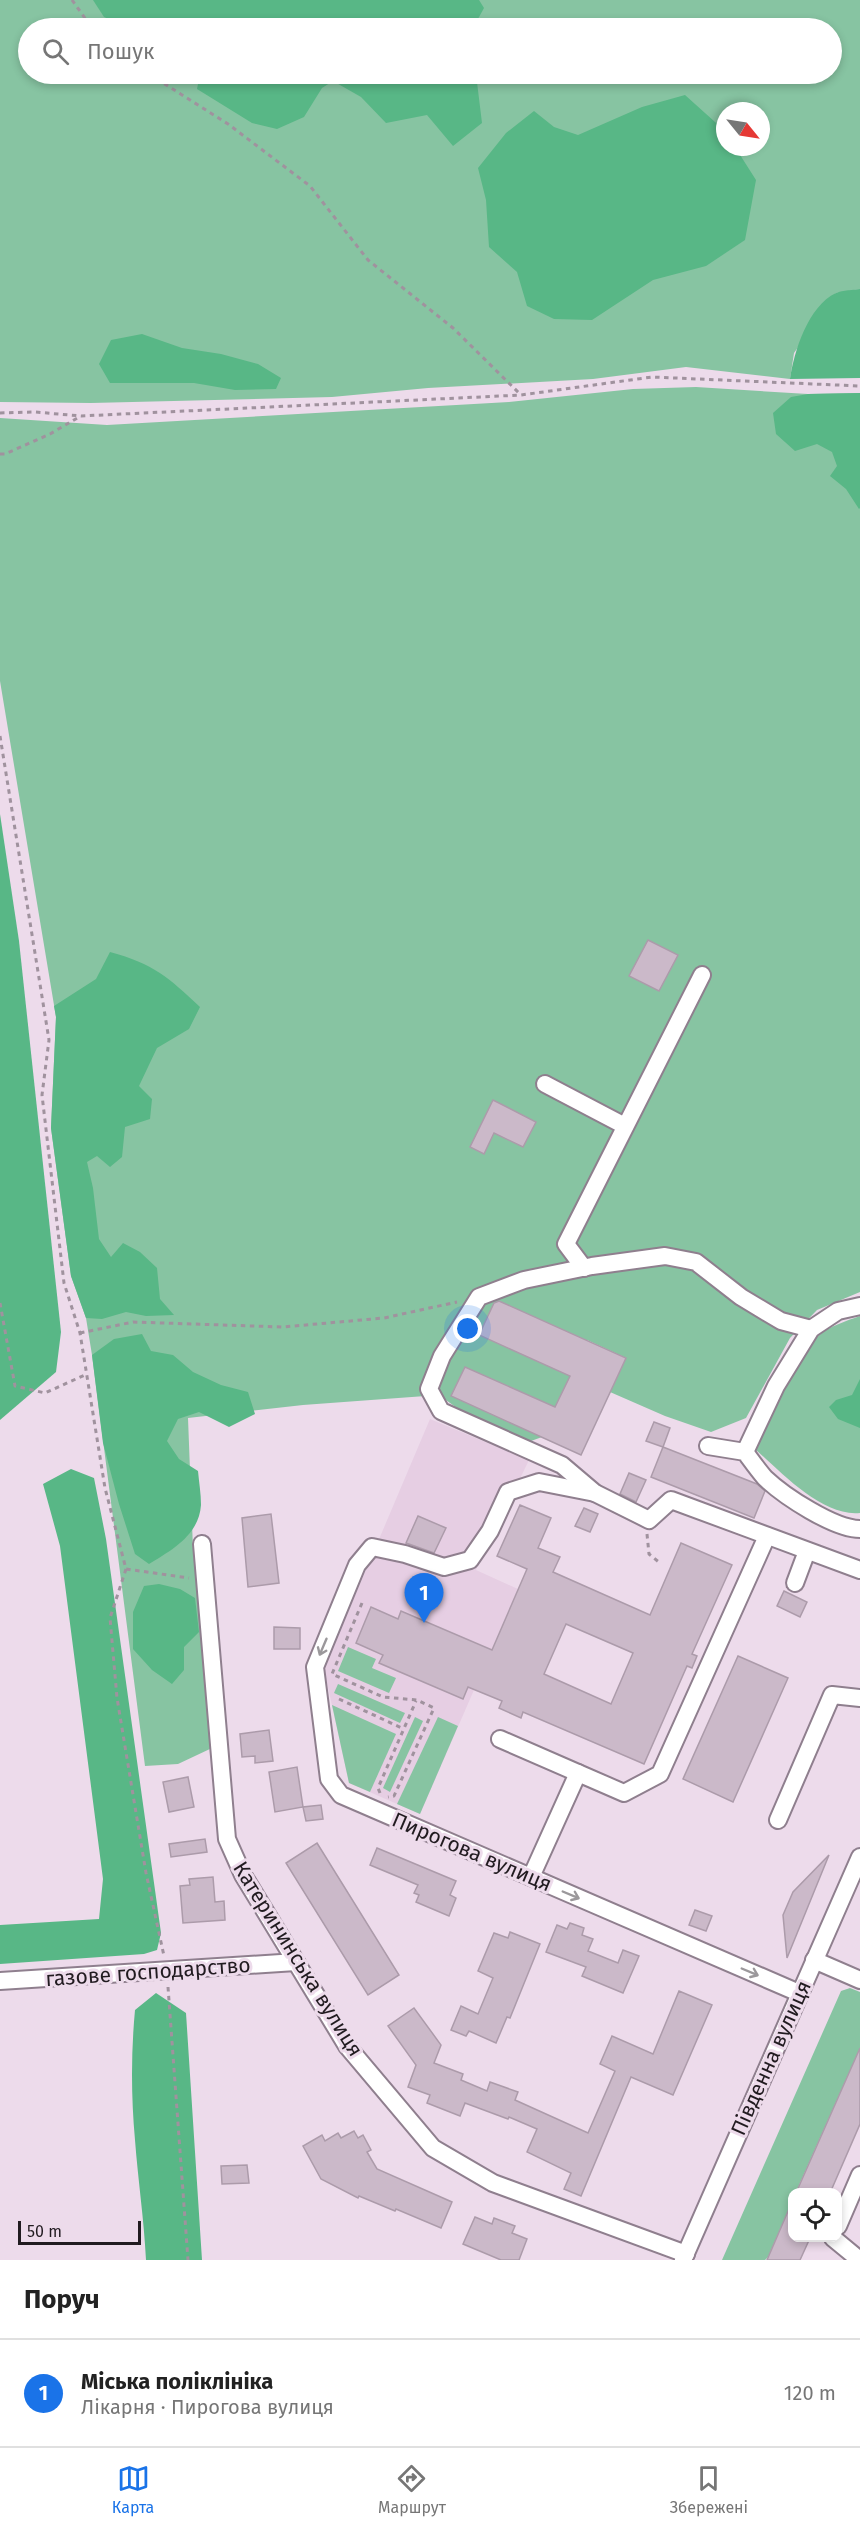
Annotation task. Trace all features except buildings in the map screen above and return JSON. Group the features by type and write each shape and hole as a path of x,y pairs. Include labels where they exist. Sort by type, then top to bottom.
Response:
{"street":[{"path":"585,1268 566,1244 702,975"},
{"path":"545,1084 625,1126"},
{"path":"811,1329 782,1321 741,1297 696,1262 665,1256 585,1268 524,1280 479,1297 442,1356 429,1389 441,1411 562,1465 595,1493 649,1520 671,1500 860,1570"},
{"path":"744,1452 776,1386 811,1329 838,1311 860,1306"},
{"path":"708,1446 744,1452 766,1478 808,1508 851,1529 860,1529"},
{"name":"Пирогова вулиця","path":"595,1493 539,1482 508,1492 490,1532 470,1560 444,1567 405,1554 372,1548 357,1565 315,1667 329,1779 341,1795 799,1993"},
{"path":"500,1739 624,1793 660,1774 766,1536"},
{"name":"Катерининська вулиця","path":"202,1544 227,1839 243,1875 347,2046 433,2148 493,2183 685,2257"},
{"path":"795,1583 807,1551"},
{"path":"778,1820 832,1695 860,1698"},
{"path":"531,1877 578,1773"},
{"name":"Південна вулиця","path":"685,2257 860,1857"},
{"path":"814,1960 860,1980"},
{"name":"газове господарство","path":"0,1981 296,1962"},
{"path":"842,2215 860,2175"},
{"path":"837,2242 856,2257 855,2260"}],"path":[{"path":"72,0 85,18"},
{"path":"165,84 228,124 310,186 368,260 453,328 521,395"},
{"path":"0,413 35,412 81,416 521,395 652,377 860,386"},
{"path":"0,454 5,454 50,434 81,416"},
{"path":"0,736 49,1040 42,1095 64,1283 80,1333 105,1488 126,1569 110,1617 117,1698 146,1874 167,1970 188,2260"},
{"path":"80,1333 132,1322 283,1327 384,1318 479,1297"},
{"path":"0,1303 15,1386 45,1394 87,1374"},
{"path":"649,1520 646,1538 649,1554 660,1563"},
{"path":"126,1569 205,1581"},
{"path":"362,1602 332,1674 383,1697 417,1700 434,1708 394,1796 383,1798 378,1788 417,1700"},
{"path":"339,1699 404,1729"}],"shaded area":[{"path":"430,1419 529,1460 476,1570 518,1589 420,1814 349,1783 324,1669"}],"green space":[{"path":"0,0 860,0 860,289 836,293 794,353 790,379 686,367 593,379 428,388 332,397 91,403 0,402"},
{"path":"93,0 479,0 484,8 478,18 104,17"},
{"path":"198,84 328,84 322,88 304,117 277,129 252,123 197,89"},
{"path":"338,84 477,84 482,123 453,146 427,115 386,123 361,97"},
{"path":"685,95 716,123 716,156 741,156 756,180 745,240 706,266 653,280 592,320 554,319 527,306 517,272 489,247 486,200 478,168 506,133 534,111 554,127 578,135 642,107"},
{"path":"860,289 860,378 790,379 799,343 818,308 836,293"},
{"path":"142,334 182,348 221,354 258,364 281,378 276,389 235,390 194,383 110,383 99,364 111,340"},
{"path":"696,387 808,394 860,393 860,1292 817,1310 790,1338 746,1418 711,1432 665,1416 610,1392 626,1358 587,1340 542,1437 531,1441 468,1416 439,1395 303,1405 188,1418 193,1549 212,1748 178,1764 145,1766 92,1355 86,1318 71,1276 51,1128 56,1017 0,681 0,418 107,425 509,402 633,389"},
{"path":"860,393 859,509 846,489 830,476 837,466 832,452 817,444 795,451 776,434 773,413 791,397 808,394"},
{"path":"0,814 19,941 61,1332 56,1372 0,1420"},
{"path":"110,952 138,961 160,973 200,1007 189,1029 157,1048 139,1086 152,1099 150,1119 125,1127 122,1157 110,1167 97,1156 87,1162 93,1188 99,1239 111,1257 123,1243 140,1252 157,1268 160,1299 174,1315 146,1316 126,1312 102,1319 86,1318 71,1276 51,1128 56,1017 54,1006 96,979"},
{"path":"860,1316 860,1513 831,1508 817,1501 755,1449 791,1372 809,1345 828,1329"},
{"path":"142,1334 151,1351 173,1355 193,1372 221,1385 248,1392 255,1414 229,1427 199,1412 178,1419 167,1441 179,1459 198,1471 201,1501 199,1516 190,1533 183,1540 149,1564 135,1554 119,1504 103,1443 92,1355 114,1339"},
{"path":"860,1379 860,1428 838,1419 829,1407 836,1400 852,1395"},
{"path":"71,1469 94,1478 106,1539 161,1933 157,1950 144,1954 0,1964 0,1925 99,1919 103,1879 60,1546 43,1484"},
{"path":"159,1584 180,1589 195,1598 199,1632 184,1647 184,1670 172,1684 152,1670 133,1649 133,1612 144,1586"},
{"path":"348,1647 376,1659 372,1668 396,1678 389,1693 338,1671"},
{"path":"338,1684 405,1713 400,1723 334,1693"},
{"path":"332,1705 396,1734 370,1792 349,1783"},
{"path":"415,1717 423,1721 390,1792 383,1788"},
{"path":"438,1717 458,1726 420,1814 397,1804"},
{"path":"850,1988 860,1992 860,2048 798,2188 788,2188 788,2211 768,2257 765,2260 722,2260 841,1991"},
{"path":"156,1993 186,2013 202,2260 146,2260 134,2124 133,2042 135,2010"}],"place":[{"name":"Міська поліклініка","path":"424,1623"}]}
